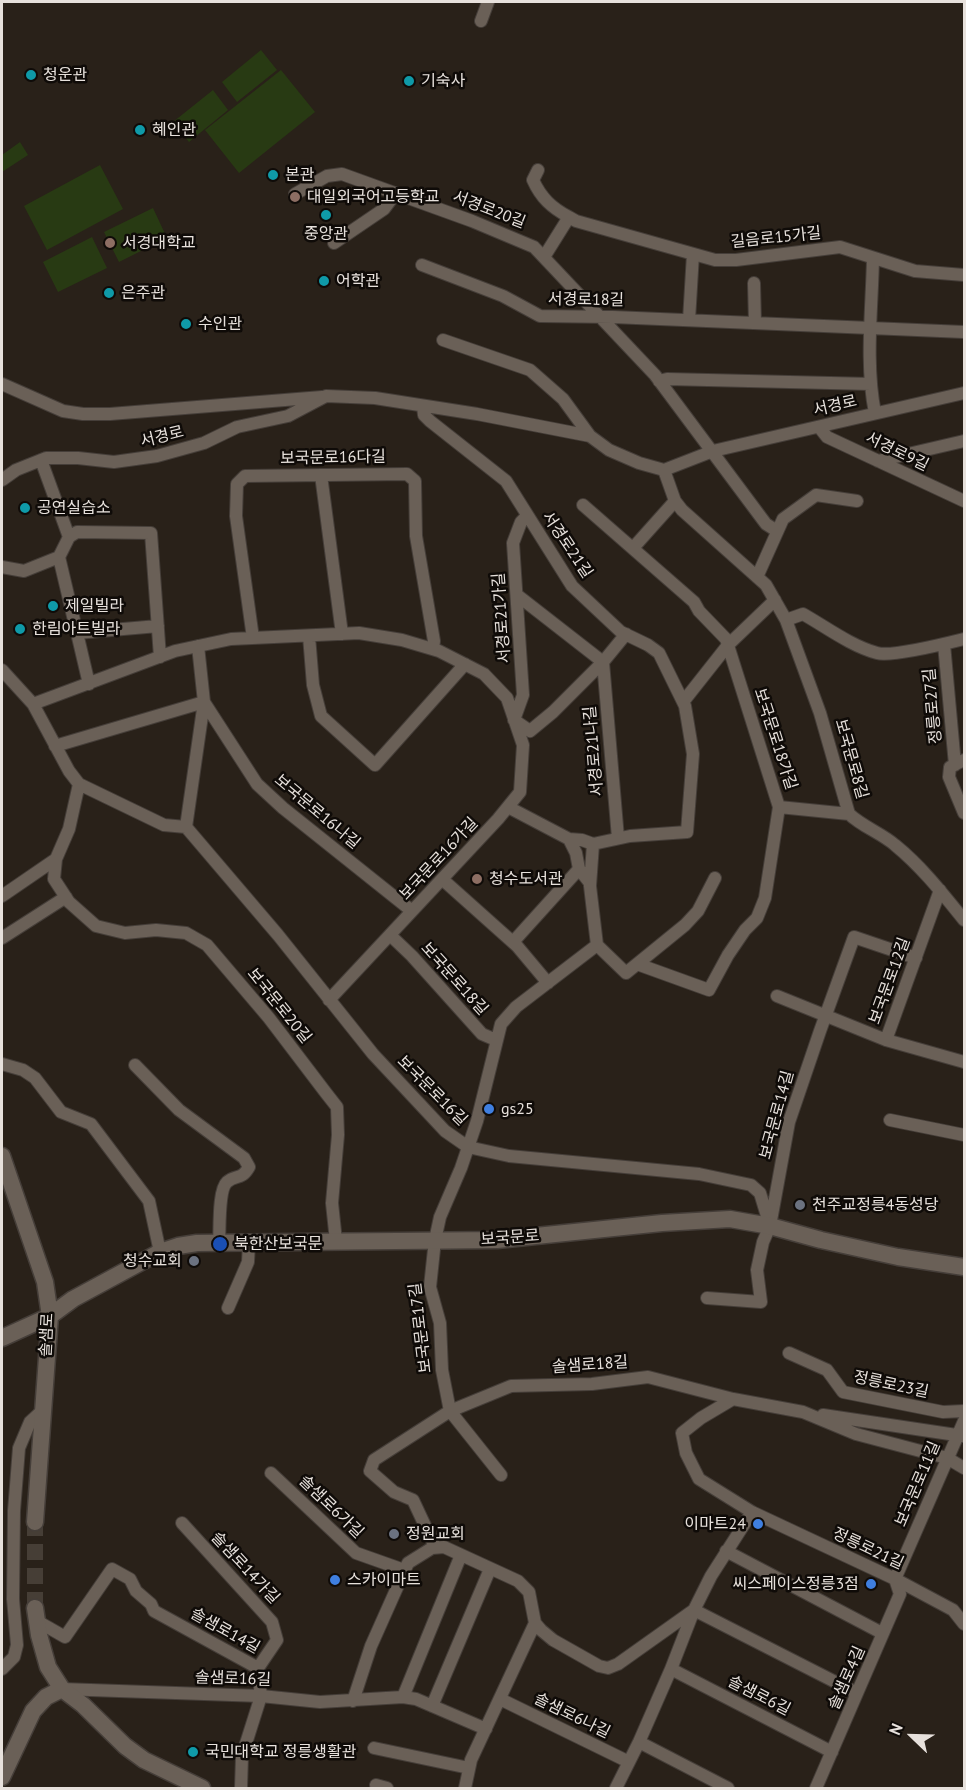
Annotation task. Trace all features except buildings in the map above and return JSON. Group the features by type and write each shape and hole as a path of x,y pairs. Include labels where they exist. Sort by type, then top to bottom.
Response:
{"main road":[{"name":"솔샘로","path":"2,1156 45,1282 50,1317 35,1522"},
{"name":"보국문로","path":"2,1338 50,1317 73,1299 160,1252 178,1246 219,1243 497,1240 730,1219 770,1226 898,1257 964,1267"},
{"path":"36,1615 48,1667 62,1689 83,1704 125,1746 144,1760 202,1788"},
{"path":"2,1777 33,1711 46,1697 62,1689"}],"street":[{"path":"481,21 488,2"},
{"name":"길음로15가길","path":"538,170 533,180 539,193 554,209 569,217 715,260 736,260 840,247 915,271 964,275"},
{"name":"서경로20길","path":"295,194 327,176 342,174 528,243 544,257 659,381 714,451"},
{"path":"334,243 384,208 396,193"},
{"path":"544,257 569,217"},
{"path":"689,320 693,254"},
{"path":"873,258 871,384 875,414"},
{"name":"서경로18길","path":"422,266 503,296 540,316 599,316 964,332"},
{"path":"754,283 755,323"},
{"name":"서경로","path":"443,340 530,370 563,399 590,436 609,450 639,463 664,470 714,451 964,393"},
{"path":"659,381 667,378 871,384"},
{"name":"서경로","path":"2,384 63,411 83,414 110,414 326,396 375,398 477,414 590,436"},
{"name":"서경로","path":"2,480 16,470 46,458 78,458 114,462 157,456 204,443 237,428 288,416 326,396"},
{"name":"서경로21길","path":"423,407 424,415 430,421 506,481 572,586 626,634 659,653 683,702 693,754 687,832 618,838 593,844 569,839"},
{"name":"서경로9길","path":"819,427 827,437 962,499"},
{"path":"878,461 964,441"},
{"path":"714,451 766,524 777,531"},
{"path":"41,460 69,537"},
{"name":"보국문로8길","path":"664,470 675,501 681,510 766,585 786,620 820,712 849,814 896,846 919,866 964,917"},
{"name":"보국문로16다길","path":"253,638 236,516 237,484 244,476 407,474 415,481 416,536 434,641 433,649"},
{"path":"321,475 342,634"},
{"path":"757,577 783,519 816,495 857,501"},
{"path":"633,548 675,501"},
{"name":"보국문로18가길","path":"583,505 694,602 699,611 726,639 779,807 765,898 757,918 745,930 728,955 709,990 637,964"},
{"name":"서경로21가길","path":"514,720 523,695 513,543 521,522 527,516"},
{"path":"89,684 59,557 69,537 77,532 151,533 160,657"},
{"path":"2,567 24,572 59,557"},
{"path":"517,596 603,662"},
{"path":"683,702 728,645 775,600"},
{"name":"정릉로27길","path":"786,620 803,614 851,642 879,654 964,639"},
{"path":"77,633 158,626"},
{"name":"보국문로16가길","path":"33,704 160,657 231,639 359,633 402,640 433,649 484,674 507,698 523,746 520,792 329,1000"},
{"path":"514,720 530,731 554,712 603,662 626,634"},
{"path":"309,636 313,685 321,716 375,765 465,664"},
{"name":"정릉로27길","path":"944,644 960,763 950,767 949,777 964,813"},
{"path":"2,670 33,704 55,746 79,784 164,825 186,827 204,702 198,646"},
{"name":"서경로21나길","path":"603,662 618,838"},
{"path":"55,746 204,702"},
{"name":"보국문로16나길","path":"204,702 257,783 283,807 412,911"},
{"path":"2,896 57,859 69,829 79,784"},
{"path":"508,807 569,839 576,853 579,869 590,883"},
{"path":"779,807 849,814"},
{"name":"보국문로16길","path":"186,827 278,935 373,1053 445,1131 468,1147 509,1156 699,1174 751,1185 760,1193 770,1226"},
{"path":"593,844 590,883 597,945 626,973 685,925 698,910 715,878"},
{"name":"보국문로20길","path":"57,859 54,879 66,897 96,926 125,933 156,930 186,933 207,945 269,1018 337,1107 339,1136 332,1203 336,1241"},
{"path":"513,942 579,869"},
{"path":"442,879 513,942 548,983"},
{"name":"보국문로12길","path":"940,890 886,1040 964,1062"},
{"path":"2,938 66,897"},
{"name":"보국문로18길","path":"390,935 412,956 482,1034 496,1040"},
{"name":"보국문로14길","path":"770,1226 789,1122 854,937 916,958"},
{"name":"보국문로18길","path":"435,1240 440,1217 477,1120 501,1024 516,1007 597,945"},
{"path":"777,996 886,1040"},
{"path":"2,1064 23,1070 36,1078 61,1112 91,1125 149,1201 160,1252"},
{"path":"135,1065 179,1110 244,1158 249,1167 244,1175 228,1181 222,1189 219,1243"},
{"path":"890,1120 964,1136"},
{"path":"707,1298 761,1302 757,1270 763,1242 770,1226"},
{"name":"보국문로17길","path":"435,1240 430,1287 440,1323 442,1370 450,1409 501,1475"},
{"path":"228,1308 248,1262 249,1243"},
{"name":"정릉로23길","path":"789,1353 827,1370 843,1392 943,1412 964,1411"},
{"name":"솔샘로18길","path":"450,1409 511,1386 592,1384 648,1377 733,1400 803,1412 856,1434 947,1458 964,1468"},
{"path":"616,1788 671,1670 694,1610 711,1576 752,1512 699,1479 686,1453 682,1433 701,1418 733,1400"},
{"path":"435,1547 413,1500 394,1492 370,1471 374,1460 450,1409"},
{"path":"2,1669 14,1657 17,1645 13,1599 14,1511 19,1448 30,1422 42,1411"},
{"name":"보국문로11길","path":"803,1412 961,1435"},
{"name":"보국문로11길","path":"895,1579 947,1458 961,1435 964,1421"},
{"name":"솔샘로6가길","path":"271,1473 356,1553 404,1570"},
{"name":"정릉로21길","path":"752,1512 895,1579 953,1610 964,1624"},
{"name":"솔샘로14가길","path":"182,1524 272,1622 276,1640 258,1668"},
{"path":"353,1701 371,1646 404,1570 408,1563 435,1547 444,1547 518,1581 529,1593 535,1623 553,1640 599,1666 608,1668 618,1664 694,1610"},
{"path":"726,1551 879,1632"},
{"path":"403,1697 461,1555"},
{"name":"솔샘로14길","path":"36,1615 65,1637 111,1569 130,1580 136,1591 151,1604 154,1611 258,1668 261,1696 242,1756 241,1788"},
{"path":"432,1706 490,1569"},
{"name":"솔샘로4길","path":"816,1788 900,1594 895,1579"},
{"path":"694,1610 854,1691"},
{"path":"465,1788 469,1767 535,1623"},
{"name":"솔샘로6길","path":"671,1670 832,1752"},
{"name":"솔샘로16길","path":"62,1689 261,1696 320,1702 403,1697 416,1699 486,1729"},
{"name":"솔샘로6나길","path":"500,1699 629,1762"},
{"path":"639,1742 728,1788"},
{"path":"374,1748 469,1767"}],"green space":[{"path":"261,50 277,70 237,102 222,82"},
{"path":"281,70 315,112 239,173 205,130"},
{"path":"213,90 228,110 189,142 173,122"},
{"path":"20,142 28,155 2,172 2,155"},
{"path":"100,165 123,209 47,250 24,206"},
{"path":"153,208 167,238 119,262 104,232"},
{"path":"92,237 107,268 58,292 43,262"}],"tunnel":[{"path":"35,1522 35,1608"}],"place":[{"name":"청운관","path":"31,75"},
{"name":"기숙사","path":"409,81"},
{"name":"혜인관","path":"140,130"},
{"name":"본관","path":"273,175"},
{"name":"대일외국어고등학교","path":"295,197"},
{"name":"중앙관","path":"326,215"},
{"name":"서경대학교","path":"110,243"},
{"name":"어학관","path":"324,281"},
{"name":"은주관","path":"109,293"},
{"name":"수인관","path":"186,324"},
{"name":"공연실습소","path":"25,508"},
{"name":"제일빌라","path":"53,606"},
{"name":"한림아트빌라","path":"20,629"},
{"name":"청수도서관","path":"477,879"},
{"name":"gs25","path":"489,1109"},
{"name":"천주교정릉4동성당","path":"800,1205"},
{"name":"북한산보국문","path":"220,1244"},
{"name":"청수교회","path":"194,1261"},
{"name":"이마트24","path":"758,1524"},
{"name":"정원교회","path":"394,1534"},
{"name":"스카이마트","path":"335,1580"},
{"name":"씨스페이스정릉3점","path":"871,1584"},
{"name":"국민대학교 정릉생활관","path":"193,1752"}]}
